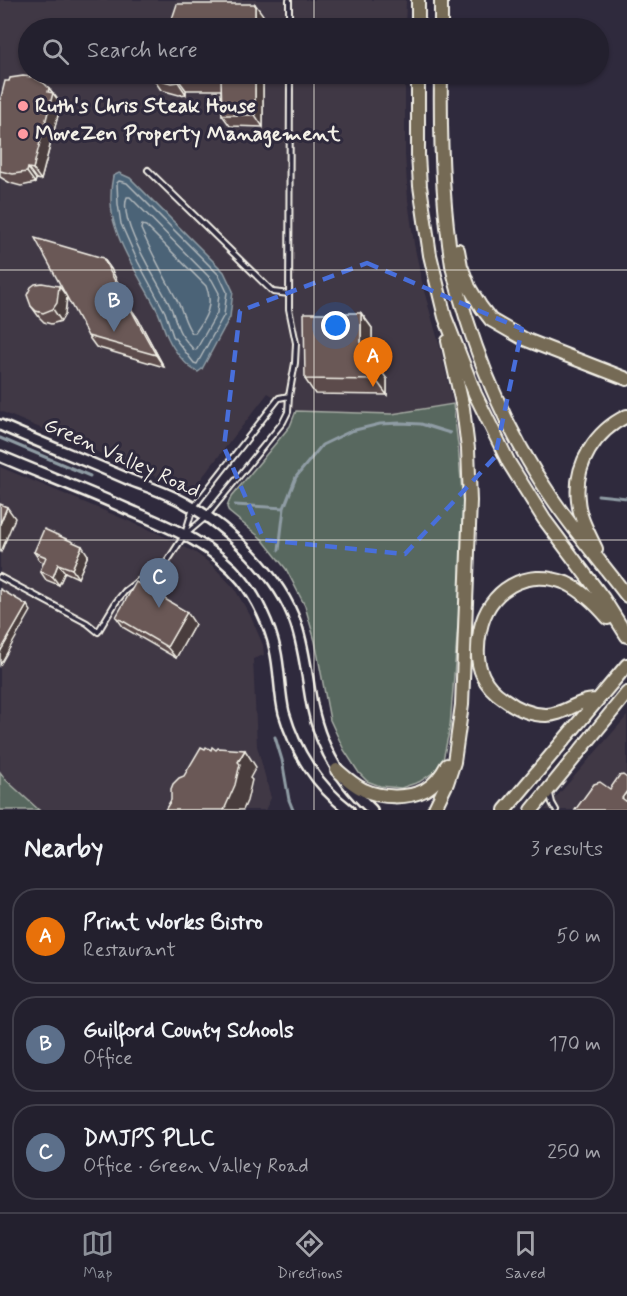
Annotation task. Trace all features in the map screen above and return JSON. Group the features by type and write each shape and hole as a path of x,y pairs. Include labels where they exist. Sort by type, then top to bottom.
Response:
{"highway":[{"path":"418,0 418,18"},
{"path":"441,0 441,18"},
{"path":"418,84 418,155 422,206 430,255 463,408 468,449 470,501 462,705 454,762 434,810"},
{"path":"441,84 442,178 452,267 482,363 520,446 552,498 627,596"},
{"path":"446,219 469,287 491,320 524,339 627,379"},
{"path":"445,317 475,394 509,463 544,519 603,598 623,631"},
{"path":"603,564 580,510 578,478 585,455 597,439 610,426 627,416"},
{"path":"597,700 584,702 559,714 544,715 522,711 507,702 494,692 483,678 479,666 477,650 482,619 487,608 502,591 516,583 535,578 555,580 583,593 623,631"},
{"path":"505,810 625,668"},
{"path":"532,810 627,693"},
{"path":"337,770 366,791 394,796 417,793 434,784 441,776 449,762 458,733"}],"main road":[{"name":"Green Valley Road","path":"0,424 185,503 234,537 264,569 284,596 296,622 301,641 312,706 319,730 337,770 358,798 372,810"},
{"name":"Green Valley Road","path":"0,456 185,534 200,542 226,563 243,581 267,625 275,649 284,711 290,731 309,767 327,792 349,810"}],"lane":[{"path":"289,0 289,18"},
{"path":"185,534 206,517 283,422 288,412 296,343 289,309 290,84"},
{"path":"148,170 273,292 289,294"},
{"path":"0,577 87,623 98,632 125,591 138,581 154,575 163,568 185,534 192,508 279,398 290,396"},
{"path":"549,789 556,810"}],"highlighted area":[{"path":"367,263 522,329 495,457 405,554 264,540 224,447 240,311"}],"shaded area":[{"path":"0,0 406,0 405,18 18,18 18,84 405,84 405,155 414,244 453,404 392,414 296,411 268,393 193,489 187,490 0,411"},
{"path":"0,467 157,533 196,553 212,565 234,588 250,615 263,645 264,655 253,659 257,746 271,798 265,810 39,810 0,772"},
{"path":"627,716 627,810 545,810"}],"green space":[{"path":"453,404 463,504 459,612 450,727 443,760 434,772 419,782 401,788 380,786 367,781 359,773 344,750 330,720 315,641 305,606 286,569 262,539 229,512 227,507 231,497 290,426 296,411 392,414"},
{"path":"0,772 6,780 39,810 0,810"}],"water":[{"path":"119,173 130,178 224,272 233,291 230,317 202,369 198,372 185,362 170,342 158,312 119,237 112,214 111,194 113,176"}],"building":[{"path":"177,4 255,4 255,18 172,18"},
{"path":"18,77 18,84 45,84 49,88 48,92 53,93 33,169 28,168 27,172 13,174 0,171 0,101 5,81 9,81 10,78"},
{"path":"221,84 255,84 255,115 222,115"},
{"path":"35,238 103,258 116,283 114,292 124,295 121,304 130,308 156,355 88,336"},
{"path":"42,283 59,286 57,303 53,309 43,313 31,306 27,295 31,287"},
{"path":"304,313 361,313 361,364 376,364 376,380 305,379"},
{"path":"0,504 7,507 0,524"},
{"path":"44,529 82,546 72,569 58,564 53,577 40,571 46,557 34,552"},
{"path":"136,582 187,612 167,647 116,617"},
{"path":"0,589 27,605 0,652"},
{"path":"201,747 211,750 212,747 216,750 218,748 245,750 238,762 240,764 235,785 224,810 165,810 171,800 173,784 184,776"},
{"path":"623,775 627,778 627,791 622,798 627,802 627,810 575,810 594,784 600,782 610,789 619,776"}],"waterway":[{"path":"279,550 284,508 296,477 322,445 351,431 380,424 421,424 450,433"},
{"path":"0,438 90,476"},
{"path":"598,495 627,498"},
{"path":"235,505 284,508"},
{"path":"275,737 293,810"}],"place":[{"name":"Ruth's Chris Steak House","path":"23,106"},
{"name":"MoveZen Property Management","path":"23,134"},
{"name":"Guilford County Schools","path":"114,332"},
{"name":"Print Works Bistro","path":"373,387"},
{"name":"DMJPS PLLC","path":"159,608"}]}
